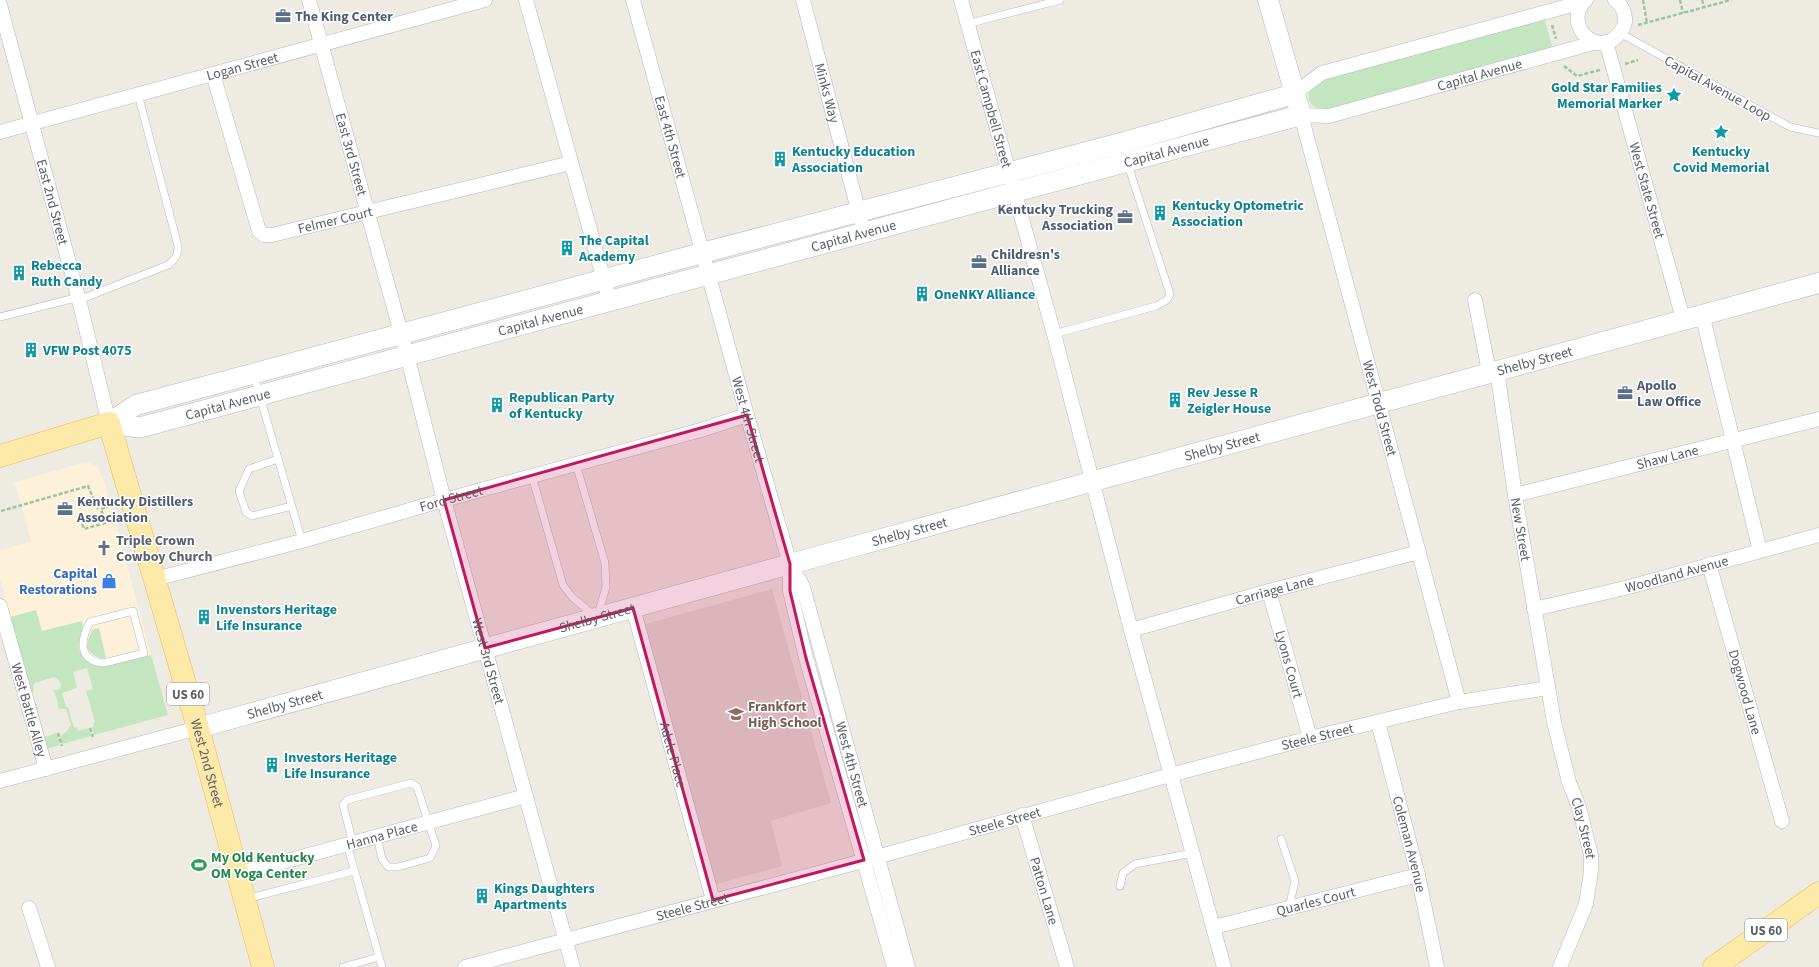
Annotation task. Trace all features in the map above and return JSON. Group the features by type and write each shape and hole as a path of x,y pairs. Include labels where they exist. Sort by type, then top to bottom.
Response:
{"main road":[{"path":"1268,0 1301,115"},
{"name":"Capital Avenue","path":"1124,152 1294,94"},
{"name":"Capital Avenue","path":"0,456 109,423 136,406 253,373 604,281 702,253 859,213 1012,182 1124,152 1301,115"},
{"name":"Capital Avenue","path":"109,423 135,428 142,427 260,394 610,302 864,232 1012,182"},
{"name":"Shelby Street","path":"198,728 1493,371 1819,283"},
{"name":"West 2nd Street","path":"109,423 198,728 263,967"},
{"name":"US 60","path":"1714,967 1819,893"}],"street":[{"name":"East 3rd Street","path":"309,0 407,355"},
{"name":"Logan Street","path":"0,132 485,0"},
{"path":"526,0 610,302"},
{"name":"East 4th Street","path":"633,0 709,275"},
{"name":"Minks Way","path":"803,0 864,232"},
{"name":"East Campbell Street","path":"961,0 1054,334 1131,630 1224,967"},
{"path":"1615,0 1622,8 1624,15 1624,22 1620,33"},
{"name":"Capital Avenue","path":"1294,94 1322,73 1585,1"},
{"name":"Capital Avenue","path":"1585,1 1577,15 1577,23 1584,36 1601,42"},
{"name":"East 2nd Street","path":"0,5 3,31 32,123 79,299 109,423"},
{"name":"Capital Avenue","path":"1301,115 1329,116 1614,39 1620,33"},
{"name":"West State Street","path":"1601,42 1611,65 1683,319"},
{"name":"Felmer Court","path":"213,74 260,231 264,235 272,235 571,163"},
{"name":"West Todd Street","path":"1301,115 1459,702"},
{"name":"West 4th Street","path":"709,275 790,564 790,591 806,658 908,967"},
{"name":"New Street","path":"1475,300 1493,371 1548,688"},
{"path":"1702,314 1760,551"},
{"name":"West 3rd Street","path":"407,355 444,500 573,967"},
{"name":"Ford Street","path":"154,579 302,541 747,415"},
{"name":"Shaw Lane","path":"1515,495 1819,419"},
{"name":"Woodland Avenue","path":"1534,609 1625,588 1819,535"},
{"name":"Carriage Lane","path":"1131,630 1269,591 1419,552"},
{"name":"Dogwood Lane","path":"1709,564 1782,821"},
{"name":"Lyons Court","path":"1269,591 1310,738"},
{"name":"West Battle Alley","path":"0,606 46,769"},
{"name":"Adele Place","path":"633,608 713,900"},
{"name":"Steele Street","path":"465,967 1310,738 1459,702 1548,688"},
{"name":"Clay Street","path":"1548,688 1560,750 1569,782 1579,807 1591,855 1591,871 1586,904 1560,967"},
{"name":"Coleman Avenue","path":"1378,722 1418,875 1437,967"},
{"name":"Shelby Street","path":"0,781 198,728"},
{"name":"Hanna Place","path":"238,874 526,796"},
{"name":"Patton Lane","path":"1022,815 1067,967"},
{"name":"West 4th Street","path":"871,858 894,967"},
{"name":"Quarles Court","path":"1214,927 1418,875"},
{"path":"29,908 48,967"}],"lane":[{"path":"968,24 1060,0"},
{"name":"Capital Avenue Loop","path":"1620,33 1790,128 1819,133"},
{"path":"0,317 79,299 168,265 175,260 178,253 178,246 138,94"},
{"path":"1054,334 1156,306 1167,300 1170,294 1124,152"},
{"path":"253,373 302,541"},
{"path":"278,460 249,469 239,491 246,512 252,516 292,506"},
{"path":"532,476 563,585 572,597 597,618 606,587 605,564 576,464"},
{"path":"133,611 136,625 144,653 104,663 93,660 87,656 82,649 84,632 90,622 133,611"},
{"path":"377,836 382,859 388,867 398,867 430,858 436,846 430,822 417,787 411,783 347,800 343,805 354,871 382,967"},
{"path":"1281,840 1295,881 1289,908"},
{"path":"1120,886 1123,873 1135,864 1193,853"},
{"path":"245,900 354,871"},
{"path":"343,967 379,957"}],"path":[{"path":"1643,0 1647,23"},
{"path":"1680,0 1683,13"},
{"path":"1702,0 1704,7"},
{"path":"1655,20 1731,0"},
{"path":"1551,21 1556,41"},
{"path":"1562,62 1565,68 1577,76 1611,65 1638,60"},
{"path":"2,511 88,486 105,523 84,529 82,524"},
{"path":"98,510 113,505"},
{"path":"90,728 93,737"},
{"path":"58,733 62,746"}],"highlighted area":[{"path":"747,415 790,564 790,591 806,658 864,860 713,900 633,608 485,648 444,500"}],"shaded area":[{"path":"90,463 98,468 104,480 151,655 105,666 93,665 27,680 0,579 0,550 31,542 16,486 12,483 79,464"},
{"name":"Frankfort High School","path":"772,589 831,803 771,821 782,866 713,885 642,625"}],"green space":[{"path":"1544,17 1553,49 1328,111 1312,105 1310,102 1309,94 1314,82"},
{"path":"36,610 42,631 82,621 83,629 79,642 79,650 90,662 101,667 151,655 168,715 94,735 92,727 94,727 93,723 95,722 86,691 93,689 87,668 73,672 77,688 62,693 74,728 77,727 78,731 89,728 91,736 62,744 60,737 71,725 66,709 59,709 55,693 53,691 60,689 60,682 54,677 35,683 33,686 34,691 31,694 10,617"},
{"path":"99,628 106,658 95,656 87,648 92,630"},
{"path":"33,701 37,704 45,737 57,733 60,745 46,749"}],"place":[{"name":"The King Center","path":"283,16"},
{"name":"Gold Star Families Memorial Marker","path":"1674,95"},
{"name":"Kentucky Covid Memorial","path":"1721,132"},
{"name":"Kentucky Education Association","path":"780,159"},
{"name":"Kentucky Optometric Association","path":"1160,213"},
{"name":"Kentucky Trucking Association","path":"1125,217"},
{"name":"The Capital Academy","path":"567,248"},
{"name":"Childresn's Alliance","path":"979,262"},
{"name":"Rebecca Ruth Candy","path":"19,273"},
{"name":"OneNKY Alliance","path":"922,294"},
{"name":"VFW Post 4075","path":"31,350"},
{"name":"Apollo Law Office","path":"1625,393"},
{"name":"Rev Jesse R Zeigler House","path":"1175,400"},
{"name":"Republican Party of Kentucky","path":"497,405"},
{"name":"Kentucky Distillers Association","path":"65,509"},
{"name":"Triple Crown Cowboy Church","path":"104,548"},
{"name":"Capital Restorations","path":"109,581"},
{"name":"Invenstors Heritage Life Insurance","path":"204,617"},
{"name":"Frankfort High School","path":"736,714"},
{"name":"Investors Heritage Life Insurance","path":"272,765"},
{"name":"My Old Kentucky OM Yoga Center","path":"199,865"},
{"name":"Kings Daughters Apartments","path":"482,896"}]}
